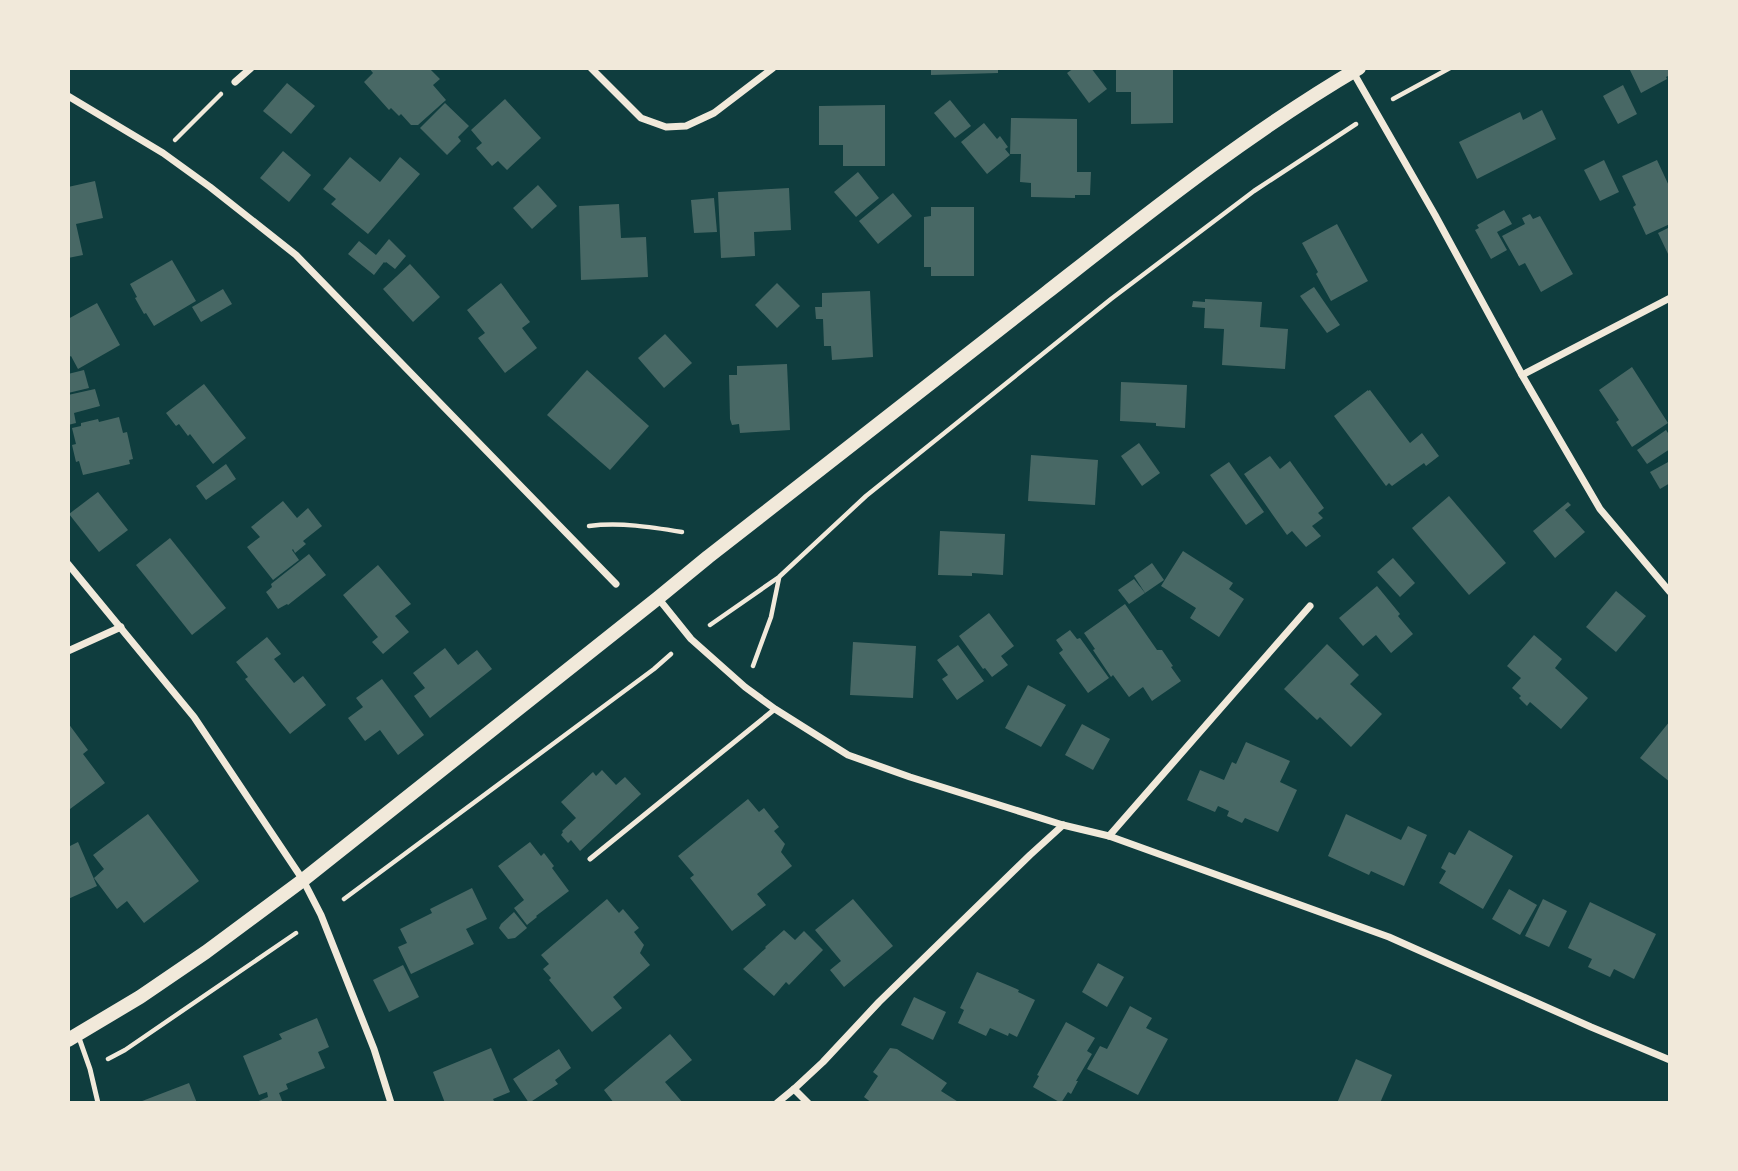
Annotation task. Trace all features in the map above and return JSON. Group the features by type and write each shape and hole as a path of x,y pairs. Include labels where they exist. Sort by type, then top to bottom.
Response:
{"main road":[{"path":"73,1038 206,952 303,880 708,557 1190,183 1278,119 1356,70"}],"street":[{"path":"235,82 251,68"},
{"path":"591,68 641,118 666,127 686,126 713,113 773,68"},
{"path":"1356,70 1522,375 1600,509 1670,592"},
{"path":"68,96 163,153 296,255 616,584"},
{"path":"1522,375 1670,298"},
{"path":"68,564 194,717 303,880 321,915 374,1049 391,1103"},
{"path":"658,598 691,639 745,687 848,755 1063,825 1110,836 1389,937 1591,1027 1670,1059"},
{"path":"1110,836 1310,606"},
{"path":"68,651 121,627"},
{"path":"777,1103 823,1062 878,1002 1063,825"},
{"path":"794,1089 808,1103"}],"lane":[{"path":"590,859 775,709"},
{"path":"73,1038 90,1069 98,1103"}],"path":[{"path":"1393,99 1450,68"},
{"path":"163,153 235,82"},
{"path":"709,625 779,577 866,496 1111,299 1254,191 1356,124"},
{"path":"562,530 602,524 638,525 682,532"},
{"path":"745,687 771,617 779,577"},
{"path":"344,899 671,654"},
{"path":"90,1069 125,1050 296,933"}],"building":[{"path":"369,68 429,68 440,79 433,85 446,100 418,125 411,125 401,114 399,116 391,108 389,110 364,82 373,73"},
{"path":"931,68 998,68 998,73 931,75"},
{"path":"1074,68 1091,68 1107,89 1089,103 1067,73"},
{"path":"1116,68 1173,68 1173,123 1131,124 1131,92 1116,92"},
{"path":"1629,68 1670,68 1670,75 1641,93"},
{"path":"287,83 315,106 291,134 263,111"},
{"path":"1623,85 1637,114 1618,124 1603,96"},
{"path":"505,99 541,138 507,170 498,161 492,166 476,148 482,143 471,130"},
{"path":"950,100 971,126 955,138 934,113"},
{"path":"445,103 469,126 458,137 461,141 447,155 420,128"},
{"path":"885,105 885,166 843,166 843,145 819,145 819,106"},
{"path":"1542,110 1556,139 1477,179 1459,142 1520,112 1523,120"},
{"path":"1011,118 1077,119 1077,172 1091,172 1090,195 1075,195 1075,198 1031,197 1031,183 1020,182 1021,154 1010,154"},
{"path":"984,123 997,139 1000,136 1010,155 987,174 961,142"},
{"path":"283,151 311,175 289,202 260,178"},
{"path":"350,157 380,182 400,157 420,174 368,234 331,204 336,199 323,189"},
{"path":"1604,160 1619,192 1600,201 1584,170"},
{"path":"1657,160 1670,188 1670,224 1646,235 1622,176"},
{"path":"858,172 879,198 856,217 834,192"},
{"path":"95,181 103,218 76,224 83,255 68,258 68,187"},
{"path":"538,185 557,206 532,229 513,208"},
{"path":"789,188 791,230 754,232 755,256 721,258 718,192"},
{"path":"893,193 912,216 878,244 859,221"},
{"path":"714,198 717,232 694,233 691,200"},
{"path":"619,204 621,238 646,237 648,277 581,280 579,206"},
{"path":"931,207 974,207 974,276 931,276 931,267 924,267 924,217 931,216"},
{"path":"1504,210 1512,224 1497,232 1507,250 1491,259 1475,230 1479,228 1477,225"},
{"path":"1530,214 1533,219 1540,216 1573,274 1541,292 1525,263 1519,266 1502,236 1525,224 1522,218"},
{"path":"1337,224 1368,281 1331,301 1302,243"},
{"path":"1670,227 1670,258 1658,233"},
{"path":"389,239 406,256 395,269 384,262 374,275 348,254 359,241 376,255"},
{"path":"172,260 196,301 154,326 146,313 144,314 130,284"},
{"path":"410,264 440,297 413,322 383,289"},
{"path":"501,283 530,322 522,328 537,348 505,373 478,338 485,333 467,310"},
{"path":"777,283 800,306 777,328 755,305"},
{"path":"1314,287 1340,325 1327,333 1300,296"},
{"path":"223,289 232,304 201,322 192,307"},
{"path":"870,291 873,357 832,360 831,346 824,346 823,319 816,319 815,307 822,307 822,293"},
{"path":"1205,299 1262,302 1260,327 1288,329 1285,369 1222,365 1224,329 1204,328 1205,308 1192,307 1193,301 1205,302"},
{"path":"97,303 120,345 78,369 71,356 68,358 68,319"},
{"path":"665,334 692,363 664,388 638,358"},
{"path":"787,364 790,430 740,433 739,424 732,425 730,419 729,375 737,375 737,366"},
{"path":"1632,367 1668,423 1632,447 1616,422 1619,420 1599,390"},
{"path":"84,370 89,388 68,393 68,374"},
{"path":"587,370 649,426 610,470 547,415"},
{"path":"1121,382 1187,385 1185,428 1120,421"},
{"path":"204,384 246,438 213,464 190,434 188,436 179,424 176,426 166,413"},
{"path":"95,389 100,406 74,413 76,423 68,425 68,395"},
{"path":"1368,390 1410,443 1422,433 1439,456 1426,466 1424,463 1392,486 1389,483 1386,486 1334,416"},
{"path":"119,417 123,433 127,432 133,459 129,460 130,464 83,475 72,445 76,444 72,428 98,419 99,422"},
{"path":"1666,430 1670,436 1670,449 1647,464 1637,450"},
{"path":"1139,443 1160,473 1142,486 1121,456"},
{"path":"1031,455 1098,460 1095,505 1028,501"},
{"path":"1270,456 1280,469 1290,461 1324,508 1318,513 1323,518 1312,526 1321,536 1306,547 1292,531 1287,535 1244,474"},
{"path":"1670,461 1670,483 1660,489 1650,472"},
{"path":"1229,462 1264,512 1246,525 1210,475"},
{"path":"226,464 236,479 206,500 196,486"},
{"path":"98,492 128,530 99,552 69,514"},
{"path":"1449,496 1506,563 1469,595 1412,528"},
{"path":"283,501 297,518 308,508 322,526 303,541 306,544 295,553 292,550 299,560 273,580 247,547 260,537 251,527"},
{"path":"1568,502 1571,505 1565,510 1585,532 1555,558 1533,531"},
{"path":"940,531 1005,534 1003,575 938,575"},
{"path":"170,538 226,608 192,635 136,565"},
{"path":"1183,551 1233,583 1229,589 1244,599 1219,637 1190,618 1196,608 1161,586"},
{"path":"309,554 326,575 288,605 278,609 266,592 272,587 271,584"},
{"path":"1393,558 1415,583 1400,597 1377,572"},
{"path":"1152,563 1164,580 1145,593 1134,576"},
{"path":"378,565 411,604 395,616 409,632 383,654 372,642 378,637 343,595"},
{"path":"1134,579 1145,593 1129,604 1118,590"},
{"path":"1377,586 1413,634 1391,653 1376,635 1363,646 1339,618"},
{"path":"1616,591 1646,616 1616,652 1586,627"},
{"path":"1125,604 1157,650 1162,650 1181,681 1152,701 1143,687 1129,697 1113,675 1111,677 1084,633"},
{"path":"989,613 1014,646 1001,656 1008,665 992,677 959,636"},
{"path":"1070,630 1077,639 1080,638 1109,678 1088,693 1059,653 1063,650 1056,640"},
{"path":"1534,635 1562,659 1555,668 1588,698 1561,729 1530,702 1527,706 1512,688 1521,678 1507,666"},
{"path":"267,637 281,654 274,659 294,683 303,676 326,705 290,734 245,679 248,677 236,662"},
{"path":"853,642 916,646 913,698 850,695"},
{"path":"1327,644 1359,675 1350,684 1382,714 1351,747 1320,717 1317,720 1284,689"},
{"path":"958,645 984,681 957,700 942,679 948,675 937,660"},
{"path":"445,648 458,665 477,650 492,669 430,718 414,696 425,688 413,673"},
{"path":"382,679 424,735 398,755 380,730 365,741 348,718 363,707 356,698"},
{"path":"1028,685 1066,705 1041,747 1005,728"},
{"path":"1670,721 1670,782 1640,758"},
{"path":"68,723 88,750 83,754 105,783 70,809 68,807"},
{"path":"1082,724 1110,739 1093,770 1065,755"},
{"path":"1246,742 1290,761 1280,782 1297,790 1278,832 1245,818 1242,823 1227,816 1229,811 1218,806 1215,812 1187,800 1200,770 1224,780 1232,762 1236,764"},
{"path":"602,770 616,785 625,777 641,794 580,851 571,840 568,843 561,835 576,818 561,802 593,772 596,776"},
{"path":"748,799 759,812 764,808 779,827 774,831 785,844 781,852 792,866 757,894 766,905 732,931 690,878 694,875 678,856"},
{"path":"148,814 199,881 144,923 127,901 117,909 94,878 104,869 93,855"},
{"path":"1346,814 1401,840 1408,826 1427,835 1404,886 1371,871 1369,875 1328,856"},
{"path":"1469,830 1513,856 1483,909 1439,883 1446,871 1441,868 1449,852 1455,855"},
{"path":"78,842 97,886 68,899 68,847"},
{"path":"530,842 541,856 544,853 569,891 527,925 514,908 524,900 498,866"},
{"path":"472,888 487,919 466,929 474,944 411,974 398,947 407,943 400,929 432,913 430,909"},
{"path":"1509,889 1537,905 1520,935 1492,919"},
{"path":"607,899 619,913 623,909 639,928 634,932 644,945 640,953 650,965 613,997 622,1008 592,1032 549,980 551,978 543,969 549,964 541,955"},
{"path":"853,899 893,946 844,987 830,970 841,961 815,930"},
{"path":"1543,899 1567,911 1549,947 1525,936"},
{"path":"1590,902 1656,934 1634,979 1614,969 1610,977 1588,967 1592,959 1568,948"},
{"path":"514,912 527,928 515,938 508,939 499,928"},
{"path":"784,930 795,940 804,931 823,950 789,985 786,982 774,996 743,969"},
{"path":"1098,963 1124,977 1107,1007 1082,992"},
{"path":"403,965 419,997 389,1012 373,980"},
{"path":"977,972 1035,1000 1017,1037 990,1028 986,1036 958,1023 964,1010 960,1008"},
{"path":"914,997 946,1012 933,1040 901,1025"},
{"path":"1130,1006 1152,1018 1146,1028 1168,1039 1138,1095 1087,1069 1100,1046 1107,1049"},
{"path":"317,1018 329,1047 318,1052 325,1068 286,1084 288,1089 279,1093 283,1103 254,1103 268,1097 267,1092 259,1095 243,1056 282,1039 279,1034"},
{"path":"1066,1022 1095,1038 1087,1051 1092,1054 1078,1081 1071,1094 1068,1092 1061,1103 1033,1087"},
{"path":"670,1034 692,1060 665,1082 683,1103 614,1103 604,1090"},
{"path":"491,1048 510,1092 493,1099 495,1103 445,1103 433,1072"},
{"path":"890,1048 897,1049 947,1083 941,1091 960,1103 872,1103 864,1097 878,1076 873,1072"},
{"path":"559,1049 571,1068 555,1080 558,1084 529,1103 513,1079"},
{"path":"1356,1059 1392,1075 1380,1103 1337,1103"},
{"path":"189,1083 197,1103 137,1103"}]}
